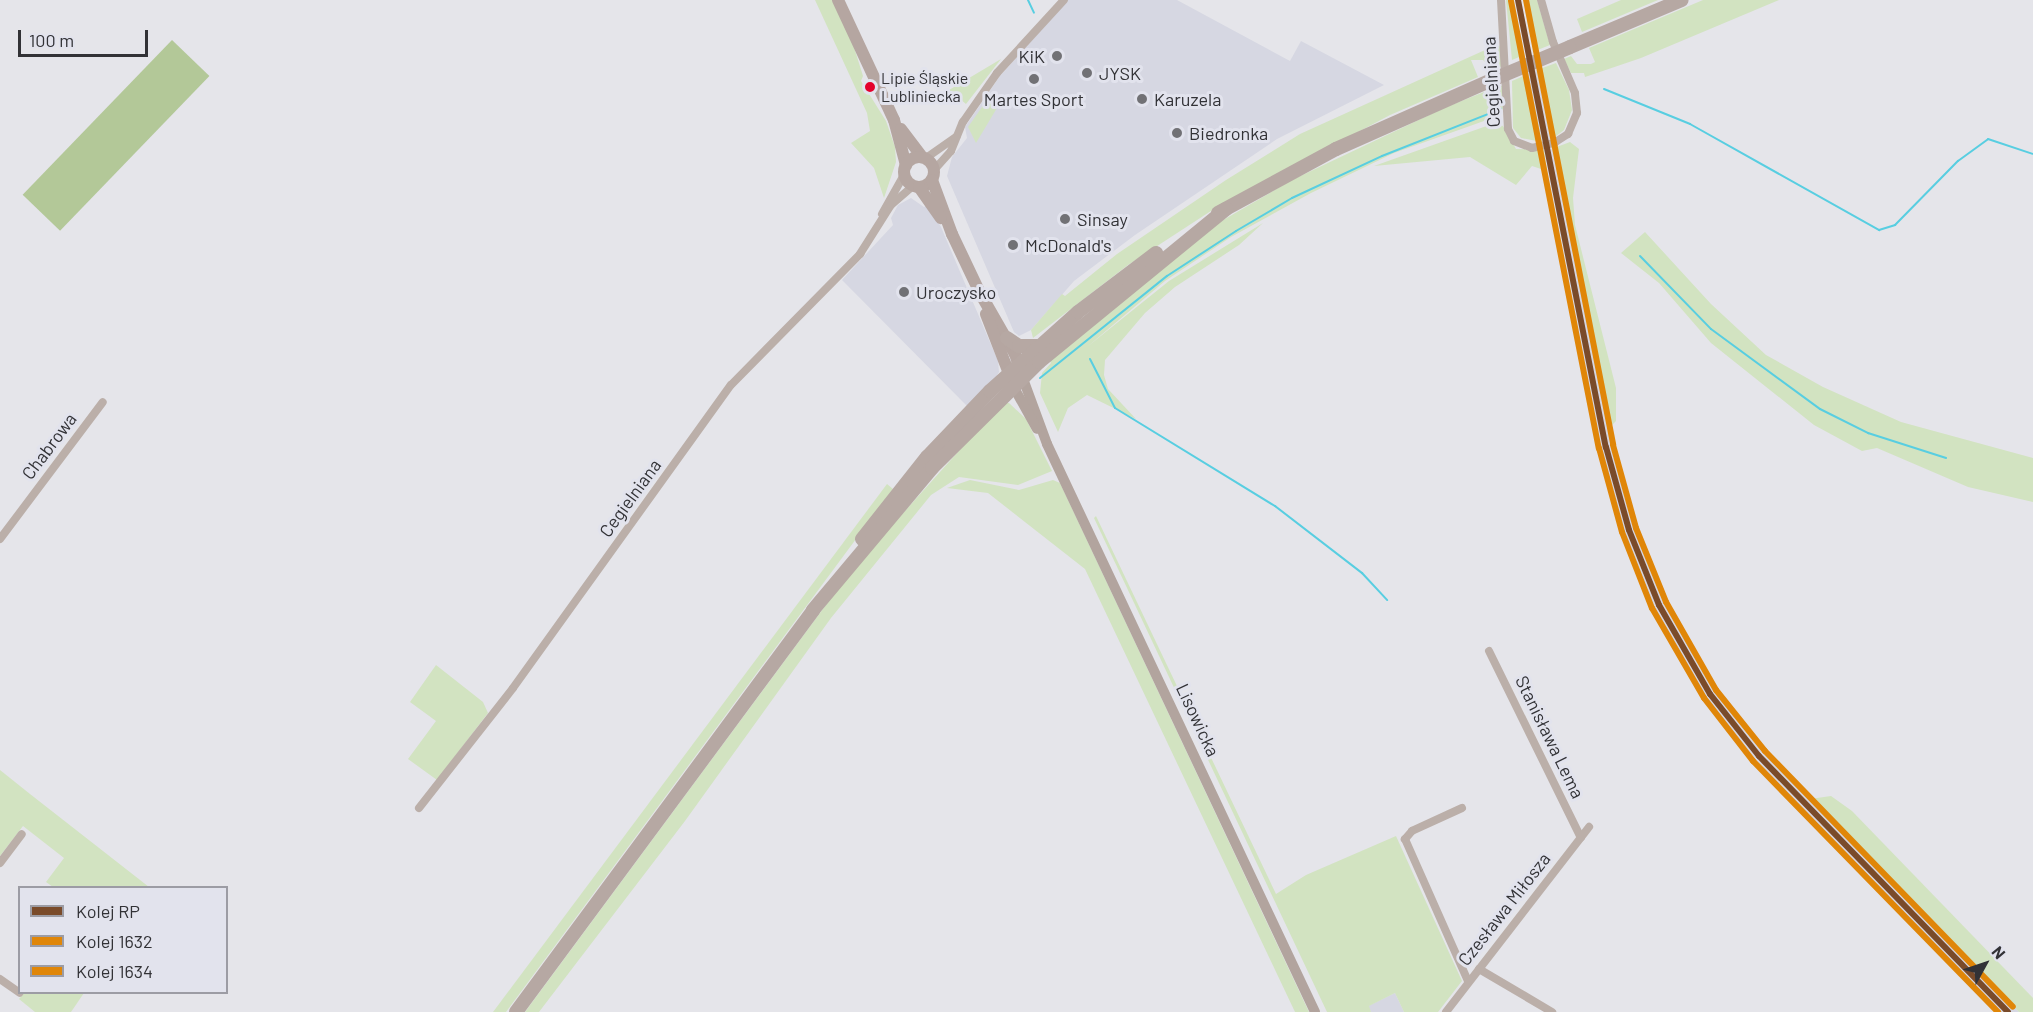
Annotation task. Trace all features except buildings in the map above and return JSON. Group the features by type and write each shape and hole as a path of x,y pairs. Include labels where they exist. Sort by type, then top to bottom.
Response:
{"highway":[{"path":"516,1012 813,610 932,468 1016,375 1039,346 1123,276 1226,209 1336,148 1682,0"},
{"path":"1016,375 1226,209"},
{"path":"1007,338 1019,346 1039,346"}],"main road":[{"path":"838,0 894,120 905,170"},
{"name":"Lisowicka","path":"894,120 924,158 933,175 952,234 1016,375"},
{"path":"905,170 912,158 924,158"},
{"name":"Lisowicka","path":"905,170 952,234"},
{"path":"916,187 933,175"},
{"name":"Lisowicka","path":"980,293 1007,338 1016,375 1017,399 1047,444 1315,1012"}],"street":[{"path":"933,175 951,151 957,136 1002,67 1064,0"},
{"name":"Cegielniana","path":"1502,0 1508,129 1514,141 1532,148 1554,143 1568,134 1577,113 1575,93 1552,42 1541,0"},
{"path":"924,158 957,136"},
{"name":"Cegielniana","path":"881,220 885,203 905,170"},
{"name":"Cegielniana","path":"419,808 513,688 731,385 860,254 900,195 916,187"},
{"name":"Chabrowa","path":"0,539 103,402"},
{"name":"Stanisława Lema","path":"1489,651 1581,838"},
{"path":"1462,808 1412,831 1405,839 1468,981"},
{"name":"Czesława Miłosza","path":"1446,1012 1589,827"},
{"path":"0,863 22,834"},
{"path":"1479,969 1552,1012"},
{"path":"0,979 18,992"}],"shaded area":[{"path":"1068,0 1177,0 1290,61 1301,41 1384,85 1277,139 1135,235 1074,281 1031,330 1019,336 1014,332 947,176 952,157 967,138 965,127 1000,76"},
{"path":"1537,70 1551,140 1541,142 1527,72"},
{"path":"1554,148 1609,428 1644,550 1679,628 1726,704 1774,763 2019,1012 1999,1012 1839,853 1700,696 1640,580 1608,480 1544,150"},
{"path":"911,198 924,207 928,205 941,227 998,361 999,372 993,382 967,406 842,280 893,225 891,218 898,205"},
{"path":"1395,993 1404,1012 1371,1012 1368,1006"}],"green space":[{"path":"815,0 832,0 853,44 863,76 861,81 886,121 895,147 896,162 884,198 874,168 851,143 870,131 867,113"},
{"path":"1506,0 1513,0 1524,55 1512,60"},
{"path":"1524,0 1537,0 1550,45 1535,51"},
{"path":"1621,0 1658,0 1582,32 1577,19"},
{"path":"1703,0 1779,0 1641,58 1585,77 1584,73 1571,73 1564,59 1571,56 1577,64 1591,64 1595,62 1589,48"},
{"path":"172,40 209,76 60,231 23,195"},
{"path":"1496,45 1501,47 1504,65 1493,70 1483,60 1471,60 1478,77 1390,115 1214,209 1128,265 1033,338 1031,330 1062,294 1065,296 1117,254 1226,180 1300,134"},
{"path":"1001,59 966,104 949,90"},
{"path":"1556,63 1569,90 1572,110 1564,130 1551,140 1537,70"},
{"path":"1528,74 1542,142 1521,138 1513,128 1512,81"},
{"path":"1504,85 1504,107 1498,116 1394,153 1311,193 1231,237 1165,281 1087,347 1169,281 1263,223 1239,245 1175,287 1145,313 1105,360 1104,375 1108,389 1136,419 1087,395 1068,408 1058,432 1040,393 1042,373 1051,363 1047,357 1206,230 1292,180 1444,108 1484,92 1492,107 1500,99 1499,87"},
{"path":"987,100 1000,103 976,143 968,127"},
{"path":"1495,123 1503,126 1516,149 1544,150 1547,171 1532,166 1516,185 1470,157 1374,166"},
{"path":"1570,142 1579,149 1573,198 1575,225 1616,388 1616,421 1609,428 1554,148"},
{"path":"1645,232 1711,304 1766,355 1823,387 1901,422 2033,458 2033,502 1968,487 1877,448 1862,451 1814,425 1711,343 1659,283 1621,253"},
{"path":"1002,403 1009,403 1026,419 1052,471 1018,485 959,477 931,495 831,618 685,821 539,1012 525,1012 851,571"},
{"path":"970,480 1019,490 1053,480 1060,483 1309,1012 1295,1012 1085,569 988,493 947,488"},
{"path":"887,484 893,489 506,1012 493,1012"},
{"path":"1096,516 1276,894 1306,875 1396,836 1462,981 1438,1012 1404,1012 1395,993 1369,1006 1371,1012 1327,1012 1094,518"},
{"path":"436,665 483,702 488,713 437,780 408,759 436,721 410,702"},
{"path":"0,770 148,886 52,886 46,882 64,858 23,826 0,856"},
{"path":"1831,796 1852,811 2033,998 2033,1012 2019,1012 1810,799"},
{"path":"23,994 83,994 71,1012 35,1012 19,999"}],"waterway":[{"path":"1028,0 1034,13"},
{"path":"1604,89 1690,124 1879,230 1895,225 1958,161 1988,139 2033,154"},
{"path":"1040,378 1167,276 1292,198 1382,156 1501,109"},
{"path":"1640,256 1711,329 1820,409 1868,433 1946,458"},
{"path":"1090,359 1115,408 1275,506 1362,573 1387,600"}],"rail line":[{"name":"RP","path":"1518,0 1606,447 1629,530 1659,605 1710,694 1759,756 2008,1012"},
{"name":"1634","path":"1526,0 1613,445 1636,528 1666,602 1716,690 1765,751 2013,1007"},
{"name":"1632","path":"1511,1 1599,448 1622,532 1652,608 1704,698 1753,761 1998,1012"}],"place":[{"name":"KiK","path":"1057,56"},
{"name":"JYSK","path":"1087,73"},
{"name":"Martes Sport","path":"1034,79"},
{"name":"Lipie Śląskie Lubliniecka","path":"870,87"},
{"name":"Karuzela","path":"1142,99"},
{"name":"Biedronka","path":"1177,133"},
{"name":"Sinsay","path":"1065,219"},
{"name":"McDonald's","path":"1013,245"},
{"name":"Uroczysko","path":"904,292"}]}
